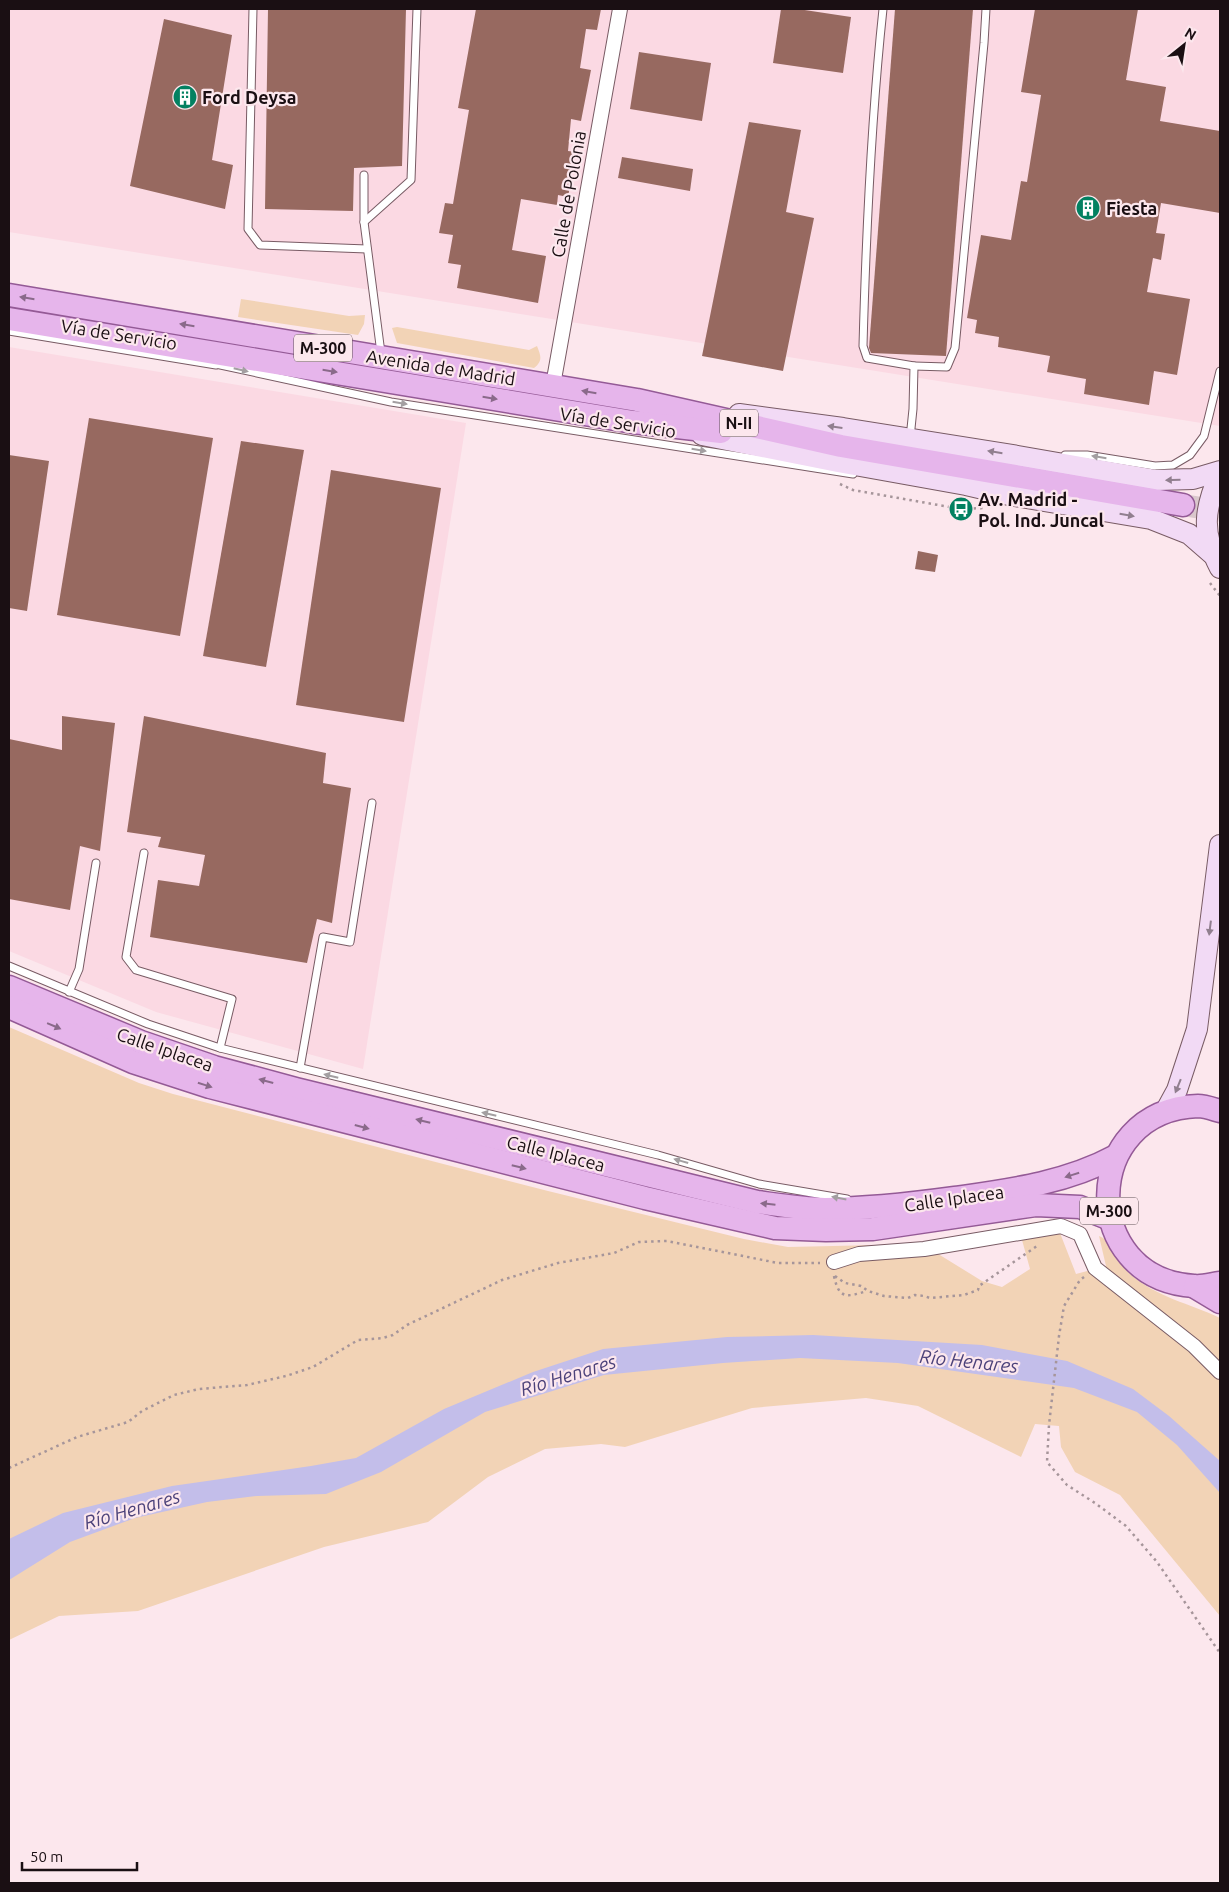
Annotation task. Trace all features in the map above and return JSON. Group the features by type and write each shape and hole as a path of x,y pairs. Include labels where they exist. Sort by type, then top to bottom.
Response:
{"main road":[{"name":"Avenida de Madrid","path":"9,295 553,385 635,411"},
{"name":"Avenida de Madrid","path":"13,324 635,411 1182,505"},
{"name":"Calle Iplacea","path":"9,987 141,1042 214,1067 296,1089 757,1202 823,1210 887,1207 1027,1188 1073,1176 1116,1156"},
{"name":"Calle Iplacea","path":"9,1007 133,1062 210,1087 626,1194 774,1228 872,1229 1036,1205 1080,1207 1110,1219"},
{"name":"M-300","path":"1220,1111 1199,1106 1165,1112 1136,1129 1116,1156 1109,1176 1107,1198 1110,1219 1122,1246 1141,1267 1166,1281 1195,1287 1220,1302"},
{"name":"M-300","path":"1195,1287 1220,1283"}],"street":[{"name":"Calle de Polonia","path":"553,385 620,9"},
{"name":"M-300","path":"635,411 910,439 1156,480 1193,479 1220,472"},
{"name":"M-300","path":"635,411 838,462 966,485 1010,495 1151,519 1189,534 1214,568"},
{"name":"M-300","path":"1214,568 1206,526 1209,497 1220,472"},
{"path":"1165,1112 1177,1090 1197,1029 1220,845"},
{"path":"828,1264 860,1254 924,1249 1061,1226 1080,1234 1095,1268 1194,1346 1220,1372"}],"lane":[{"path":"253,9 248,228 260,245 367,249"},
{"path":"364,222 411,180 417,9"},
{"path":"883,9 877,58 866,236 863,346 867,358 914,366 947,367 955,348 986,9"},
{"path":"364,175 364,222 382,358"},
{"name":"Vía de Servicio","path":"13,324 224,366 391,402 864,476"},
{"name":"Vía de Servicio","path":"13,324 224,366"},
{"path":"910,439 914,366"},
{"path":"1018,456 1087,455 1155,466 1173,465 1190,454 1204,436 1220,370"},
{"name":"M-300","path":"882,478 965,492 1010,495"},
{"path":"300,1068 323,938 350,942 372,803"},
{"path":"144,853 126,957 136,970 232,998 220,1048"},
{"path":"69,992 79,969 96,863"},
{"path":"9,966 148,1024 220,1048 658,1155 758,1184 887,1207"}],"path":[{"path":"838,483 852,490 961,509 984,508"},
{"path":"1214,568 1220,596"},
{"path":"868,1291 849,1296 842,1295 838,1290 832,1273 845,1283 861,1286 868,1291 884,1296 908,1298 915,1295 930,1298 964,1295 978,1290 979,1286 1034,1248 1053,1228"},
{"path":"9,1468 77,1437 128,1422 142,1411 174,1395 199,1389 247,1385 286,1376 312,1367 358,1340 383,1338 393,1335 407,1325 502,1280 558,1263 614,1253 639,1242 667,1241 778,1263 828,1264"},
{"path":"818,1263 828,1264"},
{"path":"1095,1268 1080,1280 1064,1306 1059,1336 1047,1462 1067,1485 1126,1526 1157,1562 1220,1653"}],"shaded area":[{"path":"9,9 1220,9 1220,426 9,232"},
{"path":"241,299 349,316 365,315 364,324 358,335 238,317"},
{"path":"397,327 529,350 537,346 540,361 534,368 397,343 392,328"},
{"path":"9,347 466,423 363,1069 156,1012 9,951"},
{"path":"9,1027 139,1083 173,1094 548,1191 744,1239 788,1247 922,1244 982,1281 1002,1287 1030,1269 1022,1240 1060,1233 1076,1274 1106,1266 1099,1236 1113,1248 1126,1270 1141,1282 1163,1295 1220,1318 1220,1616 1120,1495 1075,1472 1061,1447 1059,1426 1035,1424 1021,1457 918,1406 866,1398 752,1408 625,1447 601,1444 545,1449 488,1477 428,1522 324,1547 138,1611 59,1616 9,1640"}],"water":[{"name":"Río Henares","path":"813,1335 982,1345 1067,1361 1133,1389 1169,1416 1220,1461 1220,1493 1177,1445 1137,1412 1074,1388 898,1363 800,1358 723,1363 604,1375 485,1412 381,1472 326,1494 257,1496 207,1502 135,1518 70,1542 9,1580 9,1539 63,1513 172,1486 356,1458 444,1409 533,1372 603,1349 727,1337"}],"building":[{"path":"268,9 406,9 402,166 354,168 353,211 265,209"},
{"path":"476,9 601,9 597,30 586,29 580,68 591,70 581,121 571,119 568,151 576,152 568,197 558,195 557,205 521,199 512,250 546,256 538,303 457,288 461,265 448,263 453,235 439,233 445,203 453,204 469,110 458,108"},
{"path":"781,9 798,9 851,17 843,73 773,63"},
{"path":"895,9 973,9 946,356 871,353 869,348"},
{"name":"Fiesta","path":"1035,9 1138,9 1126,80 1166,87 1160,121 1220,131 1220,213 1161,203 1156,233 1165,234 1161,260 1153,258 1147,292 1190,299 1177,375 1154,371 1149,405 1084,394 1086,379 1047,372 1050,356 998,347 999,337 975,333 977,320 967,318 981,235 1011,240 1021,181 1027,182 1041,95 1021,92"},
{"name":"Ford Deysa","path":"164,19 232,35 212,160 233,165 225,209 130,186"},
{"path":"639,52 711,63 702,121 630,109"},
{"path":"749,122 801,130 786,212 814,218 783,371 702,356"},
{"path":"622,157 693,169 690,191 618,178"},
{"path":"89,418 213,438 180,636 57,615"},
{"path":"241,441 304,450 266,667 203,656"},
{"path":"9,455 49,461 27,611 9,608"},
{"path":"331,470 441,488 404,722 296,705"},
{"path":"918,551 938,555 935,572 915,569"},
{"path":"62,716 115,723 100,851 80,846 70,910 9,899 9,739 62,750"},
{"path":"144,716 326,753 323,783 351,788 332,923 317,919 307,963 150,937 158,880 199,886 205,855 158,847 161,837 127,832"}],"tunnel":[{"path":"1183,505 1220,511"}],"place":[{"name":"Ford Deysa","path":"185,97"},
{"name":"Fiesta","path":"1088,208"},
{"name":"Av. Madrid - Pol. Ind. Juncal","path":"961,509"}]}
